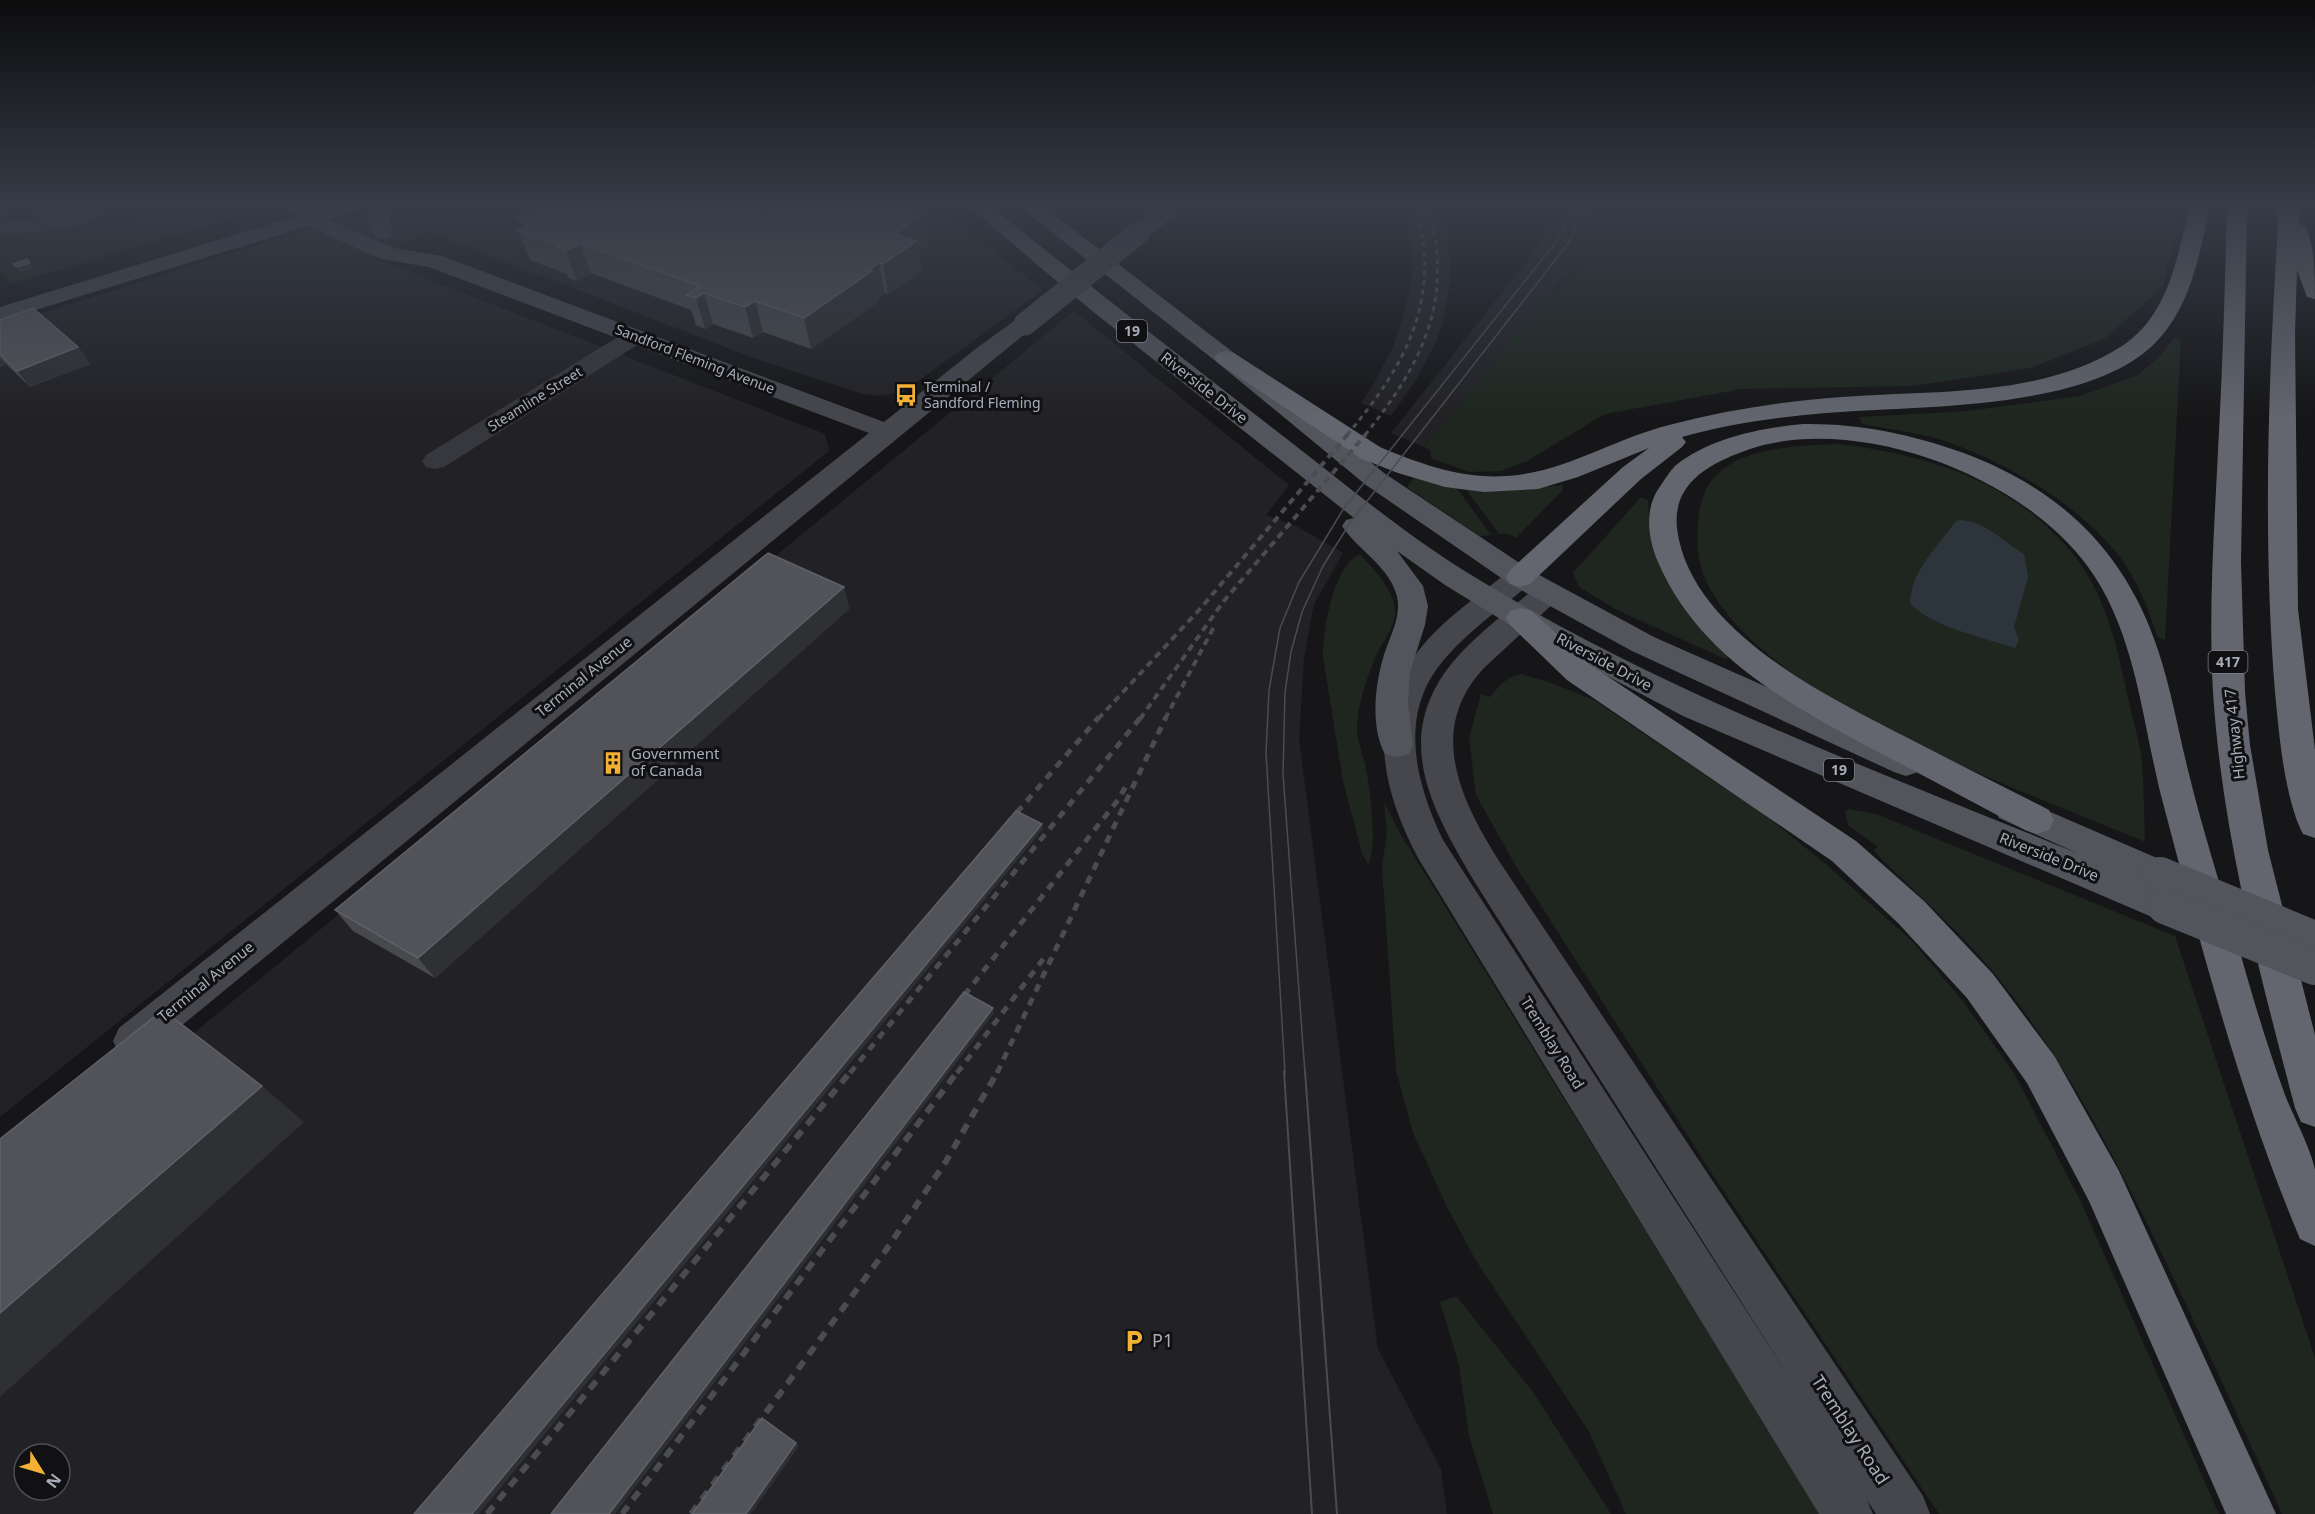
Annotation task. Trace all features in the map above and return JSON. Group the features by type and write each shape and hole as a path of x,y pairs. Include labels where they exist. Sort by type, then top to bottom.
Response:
{"highway":[{"path":"1226,358 1371,453 1413,470 1459,481 1522,484 1592,464 1640,442 1706,424 1763,413 1825,405 1965,398 2016,392 2100,368 2135,349 2148,337 2176,300 2183,278"},
{"name":"Highway 417","path":"2236,278 2225,602 2230,694 2236,754 2251,846 2279,976 2315,1108"},
{"path":"2287,278 2281,435 2283,609 2302,773 2315,824"},
{"path":"2310,278 2315,292"},
{"path":"1706,424 1649,458 1520,597 1578,672 1754,788 1844,851 1911,912 1980,986 2041,1070 2072,1123 2104,1186 2251,1514"},
{"path":"2037,820 1816,704 1752,661 1727,639 1688,596 1675,575 1661,531 1663,513 1669,495 1678,479 1692,464 1711,453 1738,443 1791,433 1839,433 1898,442 1954,459 2006,482 2052,513 2093,551 2125,600 2139,633 2154,689 2168,758 2252,1058 2315,1224"},
{"path":"2288,665 2315,736"}],"main road":[{"name":"Riverside Drive","path":"1066,278 1392,534 1520,597 1710,676 2037,820 2163,890"},
{"name":"Riverside Drive","path":"1122,278 1226,358 1520,597 1639,681 1704,712 2314,948"},
{"path":"1287,453 1391,563 1408,587 1413,619 1397,662 1391,715 1397,745"}],"street":[{"path":"0,299 72,278"},
{"path":"0,314 106,278"},
{"name":"Sandford Fleming Avenue","path":"478,278 888,432"},
{"name":"Terminal Avenue","path":"111,1058 986,352 1083,278"},
{"name":"Steamline Street","path":"435,461 634,336"},
{"name":"Tremblay Road","path":"1520,597 1444,640 1415,675 1400,717 1397,745 1406,795 1414,819 1848,1514"},
{"name":"Tremblay Road","path":"1520,597 1463,671 1440,710 1435,738 1438,772 1449,805 1525,930 1905,1514"}],"shaded area":[{"path":"6,278 32,278 11,284"},
{"path":"154,278 423,278 825,434 829,451 0,1117 0,326"},
{"path":"547,278 1027,278 1043,290 903,392 879,396 863,394 756,359"},
{"path":"1412,278 1451,278 1442,324 1436,342 1417,378 1391,416 1361,403 1393,347 1406,307"},
{"path":"1514,278 1566,278 1424,447 1391,433"},
{"path":"1567,278 2165,278 2162,288 2104,339 2031,368 1913,386 1741,389 1605,414 1527,461 1501,471 1469,472 1431,458 1431,451 1424,447 1550,295"},
{"path":"1074,311 1289,485 1266,515 1298,527 1343,553 1314,604 1304,657 1299,739 1378,1349 1441,1469 1447,1514 0,1514 0,1192"},
{"path":"2174,338 2181,340 2165,640 2157,637 2138,588 2117,553 2092,527 2052,495 2008,469 1962,447 1910,432 1862,424 1859,417 1968,411 2080,396 2138,375 2161,355"},
{"path":"1839,444 1937,464 1967,476 1996,490 2024,508 2049,529 2073,554 2096,590 2117,649 2141,758 2145,842 1971,770 1843,706 1787,669 1741,629 1709,587 1701,568 1698,528 1700,508 1707,488 1719,472 1736,461 1755,454 1798,446"},
{"path":"1415,476 1456,487 1491,535 1479,536 1407,487"},
{"path":"1563,485 1562,491 1516,538 1508,534 1499,534 1466,489 1501,491"},
{"path":"1641,497 1648,500 1650,532 1658,562 1732,654 1725,659 1617,610 1579,587 1573,573"},
{"path":"1960,520 1986,528 2024,554 2028,577 2014,627 2019,640 2015,648 1974,636 1931,619 1910,603 1911,592 1920,570 1956,521"},
{"path":"1360,554 1386,586 1395,608 1394,621 1375,658 1366,682 1357,725 1370,794 1372,847 1368,864 1362,853 1343,781 1323,657 1325,631 1336,585 1343,571"},
{"path":"1522,674 1594,700 1721,786 1745,799 1827,865 1912,941 1962,1000 2014,1073 2081,1202 2219,1514 1939,1514 1716,1180 1517,868 1476,795 1469,738 1481,694 1490,697 1508,679"},
{"path":"1384,802 1398,830 1820,1514 1626,1514 1588,1430 1475,1259 1447,1207 1413,1133 1396,1070 1382,867 1387,832"},
{"path":"1849,809 1876,814 2175,936 2315,1358 2315,1514 2282,1514 2142,1213 2095,1124 2043,1038 2003,984 1973,949 1873,850 1878,847 1848,825 1845,812"},
{"path":"1456,1296 1533,1392 1611,1514 1493,1514 1469,1436 1459,1365 1440,1302"}],"building":[{"path":"677,278 862,278 804,318 755,301 745,307 704,293 696,298 686,295 700,286"},
{"path":"33,308 78,347 17,371 0,354 0,320"},
{"name":"Government of Canada","path":"768,553 844,587 418,958 335,910"},
{"path":"1016,811 1042,824 472,1514 414,1514"},
{"path":"964,992 993,1008 609,1514 551,1514"},
{"path":"163,1010 262,1086 0,1313 0,1139"},
{"path":"762,1418 796,1443 746,1514 692,1514"}],"tram line":[{"path":"1285,1073 1266,753 1269,690 1280,628 1299,582 1344,508 1528,278"},
{"path":"1305,1073 1283,774 1285,692 1291,652 1302,612 1323,566 1350,523 1542,278"},
{"path":"1284,1071 1312,1514"},
{"path":"1305,1071 1337,1514"}],"railway":[{"path":"1347,435 1368,409 1402,357 1421,302 1423,278"},
{"path":"1365,435 1403,382 1417,356 1428,329 1435,301 1437,278"},
{"path":"1098,719 1200,609 1348,434"},
{"path":"1140,719 1223,602 1366,434"},
{"path":"1165,718 1215,625"},
{"path":"1007,824 1099,717"},
{"path":"850,1073 1141,717"},
{"path":"998,1071 1165,718"},
{"path":"955,1007 1118,800 1126,786"},
{"path":"957,1073 1047,954"},
{"path":"487,1514 851,1071"},
{"path":"622,1514 958,1071"},
{"path":"691,1514 886,1250 945,1163 998,1071"}],"place":[{"name":"Terminal / Sandford Fleming","path":"906,395"},
{"name":"Government of Canada","path":"613,763"},
{"name":"P1","path":"1134,1341"}]}
